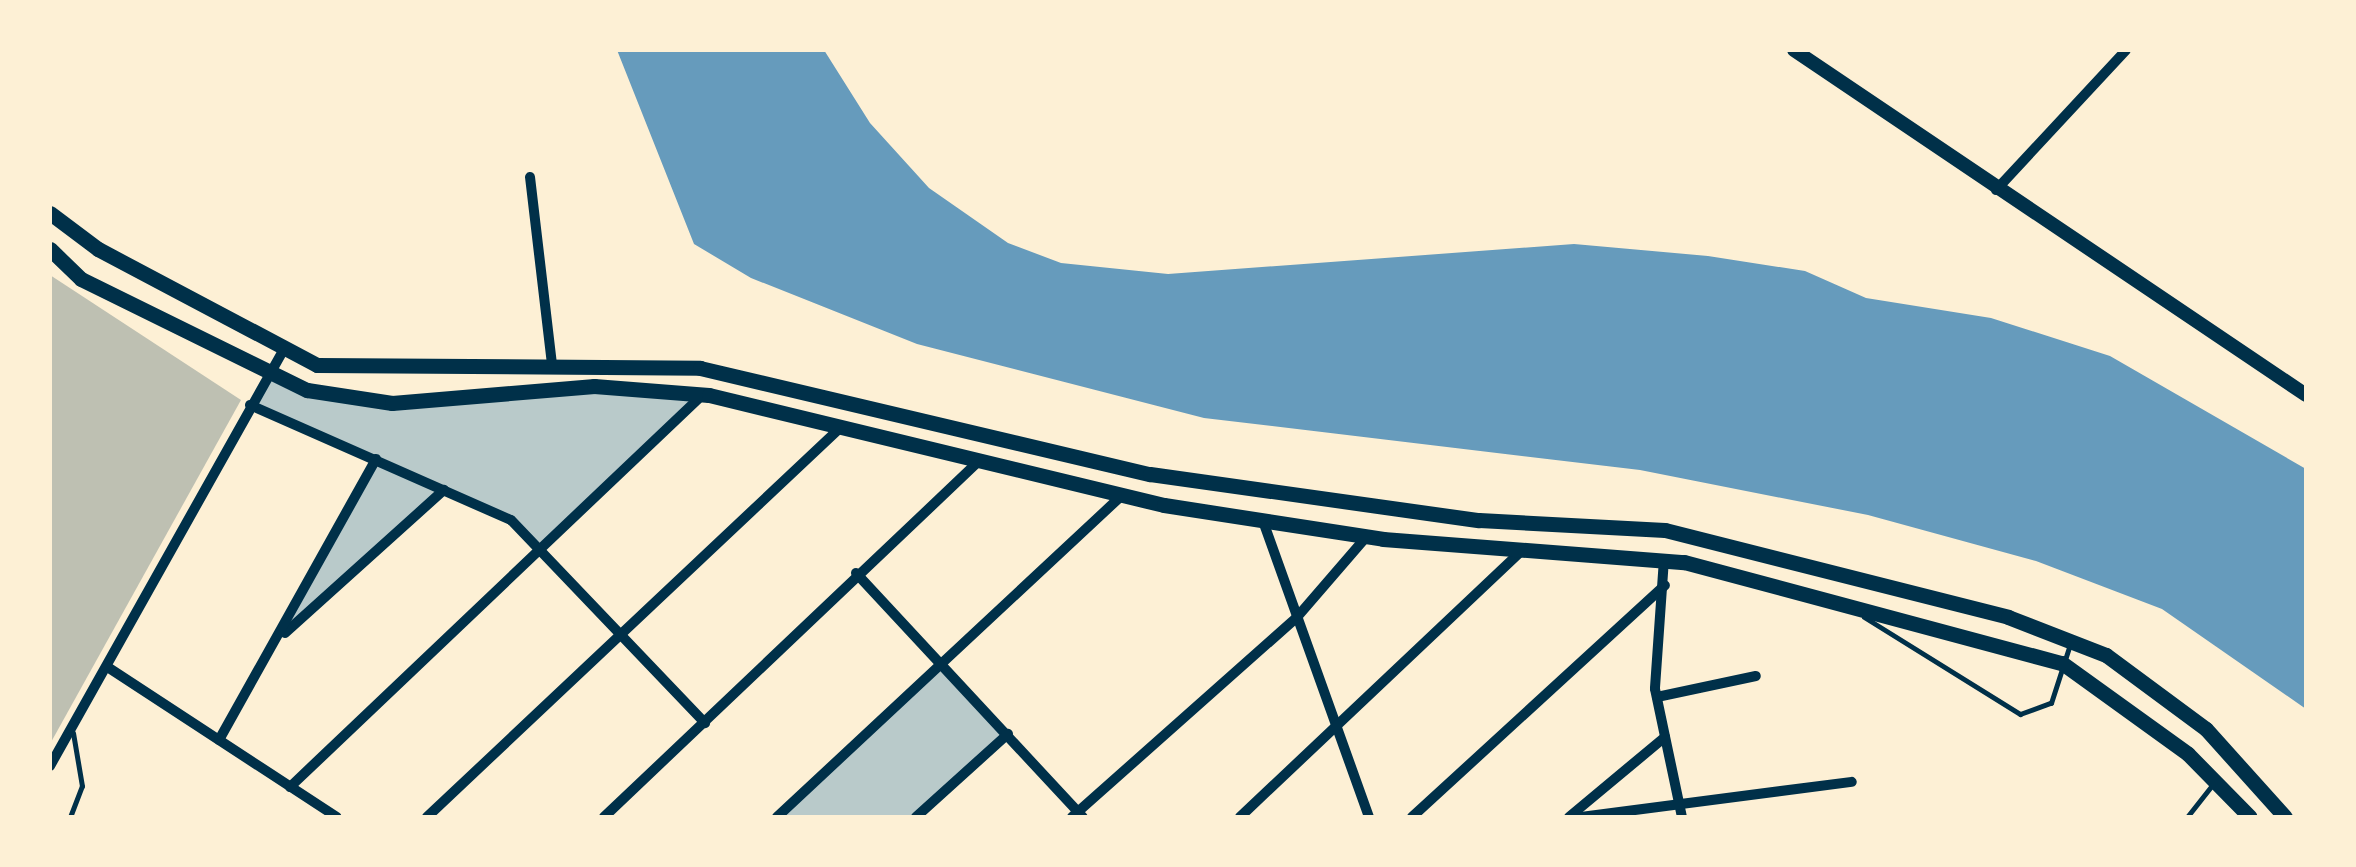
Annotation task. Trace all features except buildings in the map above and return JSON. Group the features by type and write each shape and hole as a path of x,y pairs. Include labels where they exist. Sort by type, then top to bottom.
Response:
{"main road":[{"path":"1794,50 1996,190 2306,395"},
{"path":"50,213 98,249 317,365 393,372 552,364 700,368 1150,474 1479,520 1664,530 2008,617 2106,656 2206,729 2285,817"},
{"path":"50,249 81,278 307,390 392,402 594,386 698,399 841,427 1120,496 1367,535 1520,552 1664,558 1839,602 2062,664 2215,782 2250,817"}],"street":[{"path":"1996,190 2126,50"},
{"path":"530,177 552,364"},
{"path":"50,766 109,668 267,373 285,348"},
{"path":"290,787 698,399"},
{"path":"250,405 511,520 705,723"},
{"path":"426,817 841,427"},
{"path":"219,740 376,459"},
{"path":"604,817 856,573 978,462"},
{"path":"276,641 444,490"},
{"path":"776,817 1120,496"},
{"path":"1263,521 1369,817"},
{"path":"856,573 942,661 1077,815 1298,616 1367,535"},
{"path":"1240,817 1520,552"},
{"path":"1664,558 1656,697 1682,817"},
{"path":"1412,817 1665,585"},
{"path":"109,668 337,817"},
{"path":"1656,697 1756,676"},
{"path":"916,817 1008,734"},
{"path":"1569,817 1665,737"},
{"path":"1581,817 1676,798 1852,782"}],"lane":[{"path":"1839,602 2020,714 2051,703 2071,642"},
{"path":"70,817 82,786 72,730"},
{"path":"2188,817 2215,782"}],"shaded area":[{"path":"267,373 392,403 594,386 698,399 539,550 511,520 444,490 276,641 376,459 250,405"},
{"path":"942,661 1008,734 917,817 777,817"}],"water":[{"path":"617,50 824,50 870,123 929,188 1008,243 1061,263 1168,274 1574,244 1708,256 1805,271 1866,298 1991,318 2110,356 2306,469 2306,709 2162,609 2036,561 1868,515 1640,470 1204,418 917,344 751,278 694,244"}]}
